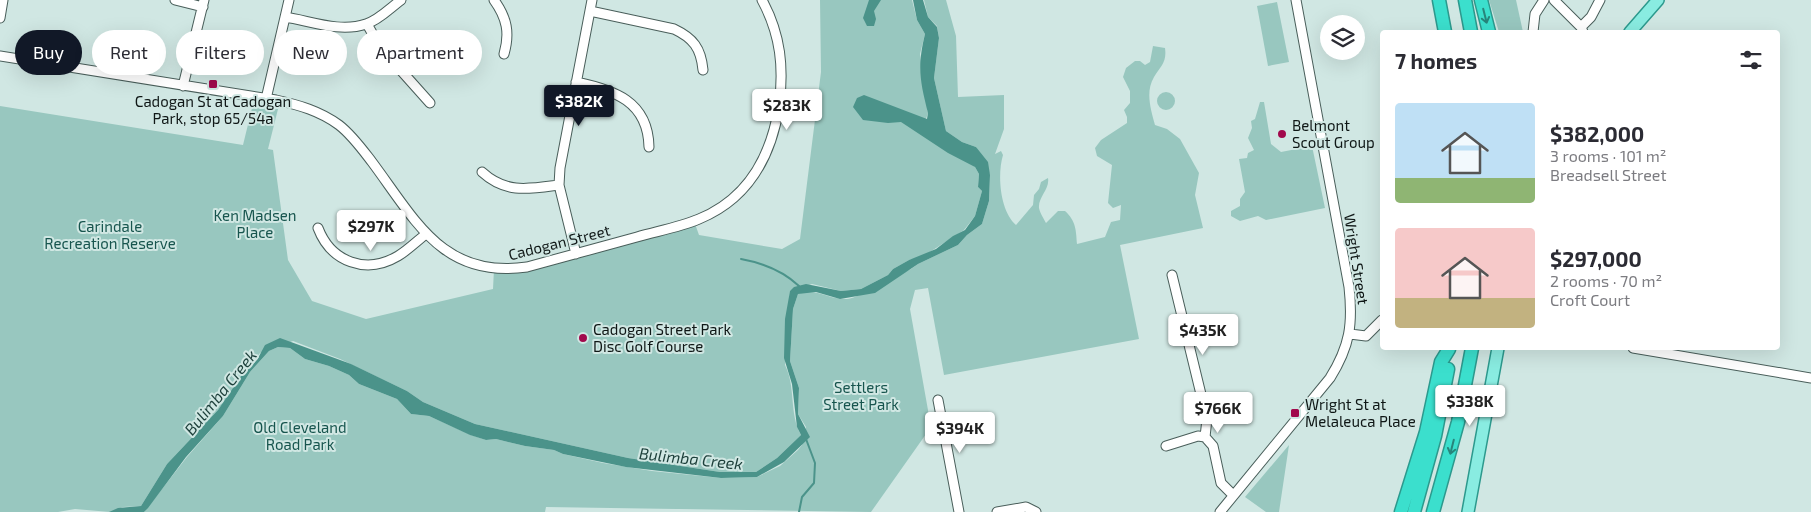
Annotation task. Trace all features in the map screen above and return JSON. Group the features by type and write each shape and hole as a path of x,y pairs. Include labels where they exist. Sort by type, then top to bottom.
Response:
{"highway":[{"path":"1439,0 1445,30"},
{"path":"1465,0 1471,30"},
{"path":"1481,0 1488,30"},
{"path":"1401,512 1426,432 1441,362 1448,350"},
{"path":"1414,512 1448,374 1449,350"},
{"path":"1433,512 1458,422 1472,350"}],"main road":[{"path":"1632,30 1658,0"},
{"path":"1468,512 1498,350"}],"street":[{"path":"0,18 3,0"},
{"path":"175,0 204,3 183,86"},
{"path":"266,99 289,0"},
{"path":"285,17 336,27 352,27 367,24 401,0"},
{"path":"494,0 505,18 508,29 504,54"},
{"path":"576,254 559,185 561,155 592,0"},
{"name":"Cadogan Street","path":"0,56 301,105 318,112 340,125 355,140 426,234 459,259 494,270 527,267 699,219 728,202 753,178 762,164 774,136 782,72 776,30 762,0"},
{"name":"Wright Street","path":"1220,512 1330,378 1340,362 1350,334 1352,308 1349,287 1296,0"},
{"path":"1533,30 1535,14 1544,0"},
{"path":"1554,0 1582,30 1600,0"},
{"path":"590,12 674,29 685,34 693,40 699,50 703,70"},
{"path":"367,24 380,47 430,103"},
{"path":"576,82 606,88 627,100 643,120 648,135 649,147"},
{"path":"482,172 491,181 513,189 559,185"},
{"path":"318,228 323,241 331,251 341,258 364,264 377,264 399,256 426,234"},
{"path":"1172,275 1207,419 1205,437"},
{"path":"1350,334 1366,336 1380,322"},
{"path":"1645,350 1811,378"},
{"path":"938,400 959,512"},
{"path":"1166,446 1198,436 1205,437 1213,446 1221,483 1233,495"},
{"path":"997,512 1026,507 1036,512"}],"green space":[{"path":"820,0 912,0 917,20 925,34 920,54 928,113 926,119 975,167 979,174 978,187 982,191 975,216 964,230 922,257 909,260 893,269 888,275 861,289 841,291 812,284 790,291 785,365 790,382 797,427 801,435 777,458 756,472 720,472 628,458 475,424 423,402 407,391 340,359 293,341 260,353 218,410 167,464 141,506 123,507 110,512 75,509 58,512 0,512 0,106 243,145 253,104 278,109 268,149 273,150 288,260 312,301 366,319 493,289 494,269 504,270 694,221 699,235 782,249 800,239 821,72"},
{"path":"924,0 946,0 956,36 958,97 1004,95 1004,129 995,154 1001,151 1003,155 1000,172 1001,192 1006,211 1011,219 1016,225 1033,205 1034,195 1039,189 1041,182 1048,178 1047,186 1039,204 1040,212 1046,223 1058,211 1065,211 1076,230 1077,244 1105,237 1111,222 1120,220 1121,205 1113,208 1108,203 1112,165 1097,156 1095,148 1101,140 1127,123 1124,110 1130,103 1130,91 1123,77 1126,68 1135,61 1140,61 1145,65 1150,62 1153,46 1165,48 1164,60 1151,83 1149,95 1151,107 1155,125 1167,129 1180,139 1199,173 1195,195 1203,228 1120,245 1139,339 944,375 928,288 915,290 910,309 931,427 871,512 546,507 545,512 144,512 187,457 223,416 250,372 269,351 278,347 290,348 305,359 329,366 349,375 359,384 397,399 411,414 429,416 486,440 496,439 554,450 563,454 603,463 652,471 721,478 757,477 780,466 802,445 806,427 798,414 799,388 790,361 793,309 798,294 810,292 841,299 853,297 958,245 967,235 982,224 989,201 990,175 976,147 962,142 946,131 934,78 939,38 937,26 928,17"},
{"path":"1489,0 1516,0 1523,30 1498,30"},
{"path":"1277,2 1289,62 1268,66 1257,6"},
{"path":"1166,92 1172,95 1175,101 1172,107 1166,110 1160,107 1157,101 1160,95"},
{"path":"1260,102 1264,102 1271,144 1281,152 1312,146 1325,208 1266,220 1258,216 1240,221 1231,216 1231,211 1240,206 1240,199 1245,192 1239,159 1247,158 1248,153 1254,150 1248,138 1252,128 1251,121 1255,119"},
{"path":"1289,445 1279,512 1266,512 1245,497"}],"water":[{"path":"869,0 881,0 874,11 876,19 874,26 867,26 863,18"},
{"path":"913,0 923,0 928,17 937,27 939,38 934,78 946,131 962,142 976,147 988,162 990,175 989,201 982,224 967,235 958,245 918,264 875,293 840,299 816,292 798,294 793,309 790,361 799,388 798,414 810,437 784,462 757,477 721,478 626,467 563,454 554,450 496,439 486,440 470,435 429,416 411,414 397,399 359,384 349,375 329,366 305,359 290,348 278,347 269,351 250,372 223,416 186,457 144,512 109,512 118,508 141,506 167,464 218,410 244,372 257,360 265,345 280,338 351,364 407,391 423,402 475,424 628,458 720,472 756,472 777,458 801,435 797,427 792,384 784,358 785,319 790,291 794,287 806,284 841,291 861,289 888,275 893,269 909,260 936,249 953,236 965,230 975,216 982,191 978,187 979,174 975,167 948,153 901,122 888,123 863,120 853,107 857,98 864,95 927,119 928,113 920,65 925,34 917,20"}],"waterway":[{"path":"741,259 772,268 799,286"},
{"path":"799,512 802,497 814,483 815,463 806,439"}],"place":[{"name":"Cadogan St at Cadogan Park, stop 65/54a","path":"213,84"},
{"name":"Belmont Scout Group","path":"1282,134"},
{"name":"Cadogan Street Park Disc Golf Course","path":"583,338"},
{"name":"Wright St at Melaleuca Place","path":"1295,413"}],"park label":[{"name":"Ken Madsen Place","path":"255,224"},
{"name":"Carindale Recreation Reserve","path":"110,234"},
{"name":"Settlers Street Park","path":"861,396"},
{"name":"Old Cleveland Road Park","path":"300,436"}],"water label":[{"name":"Bulimba Creek","path":"220,392"},
{"name":"Bulimba Creek","path":"691,458"}]}
